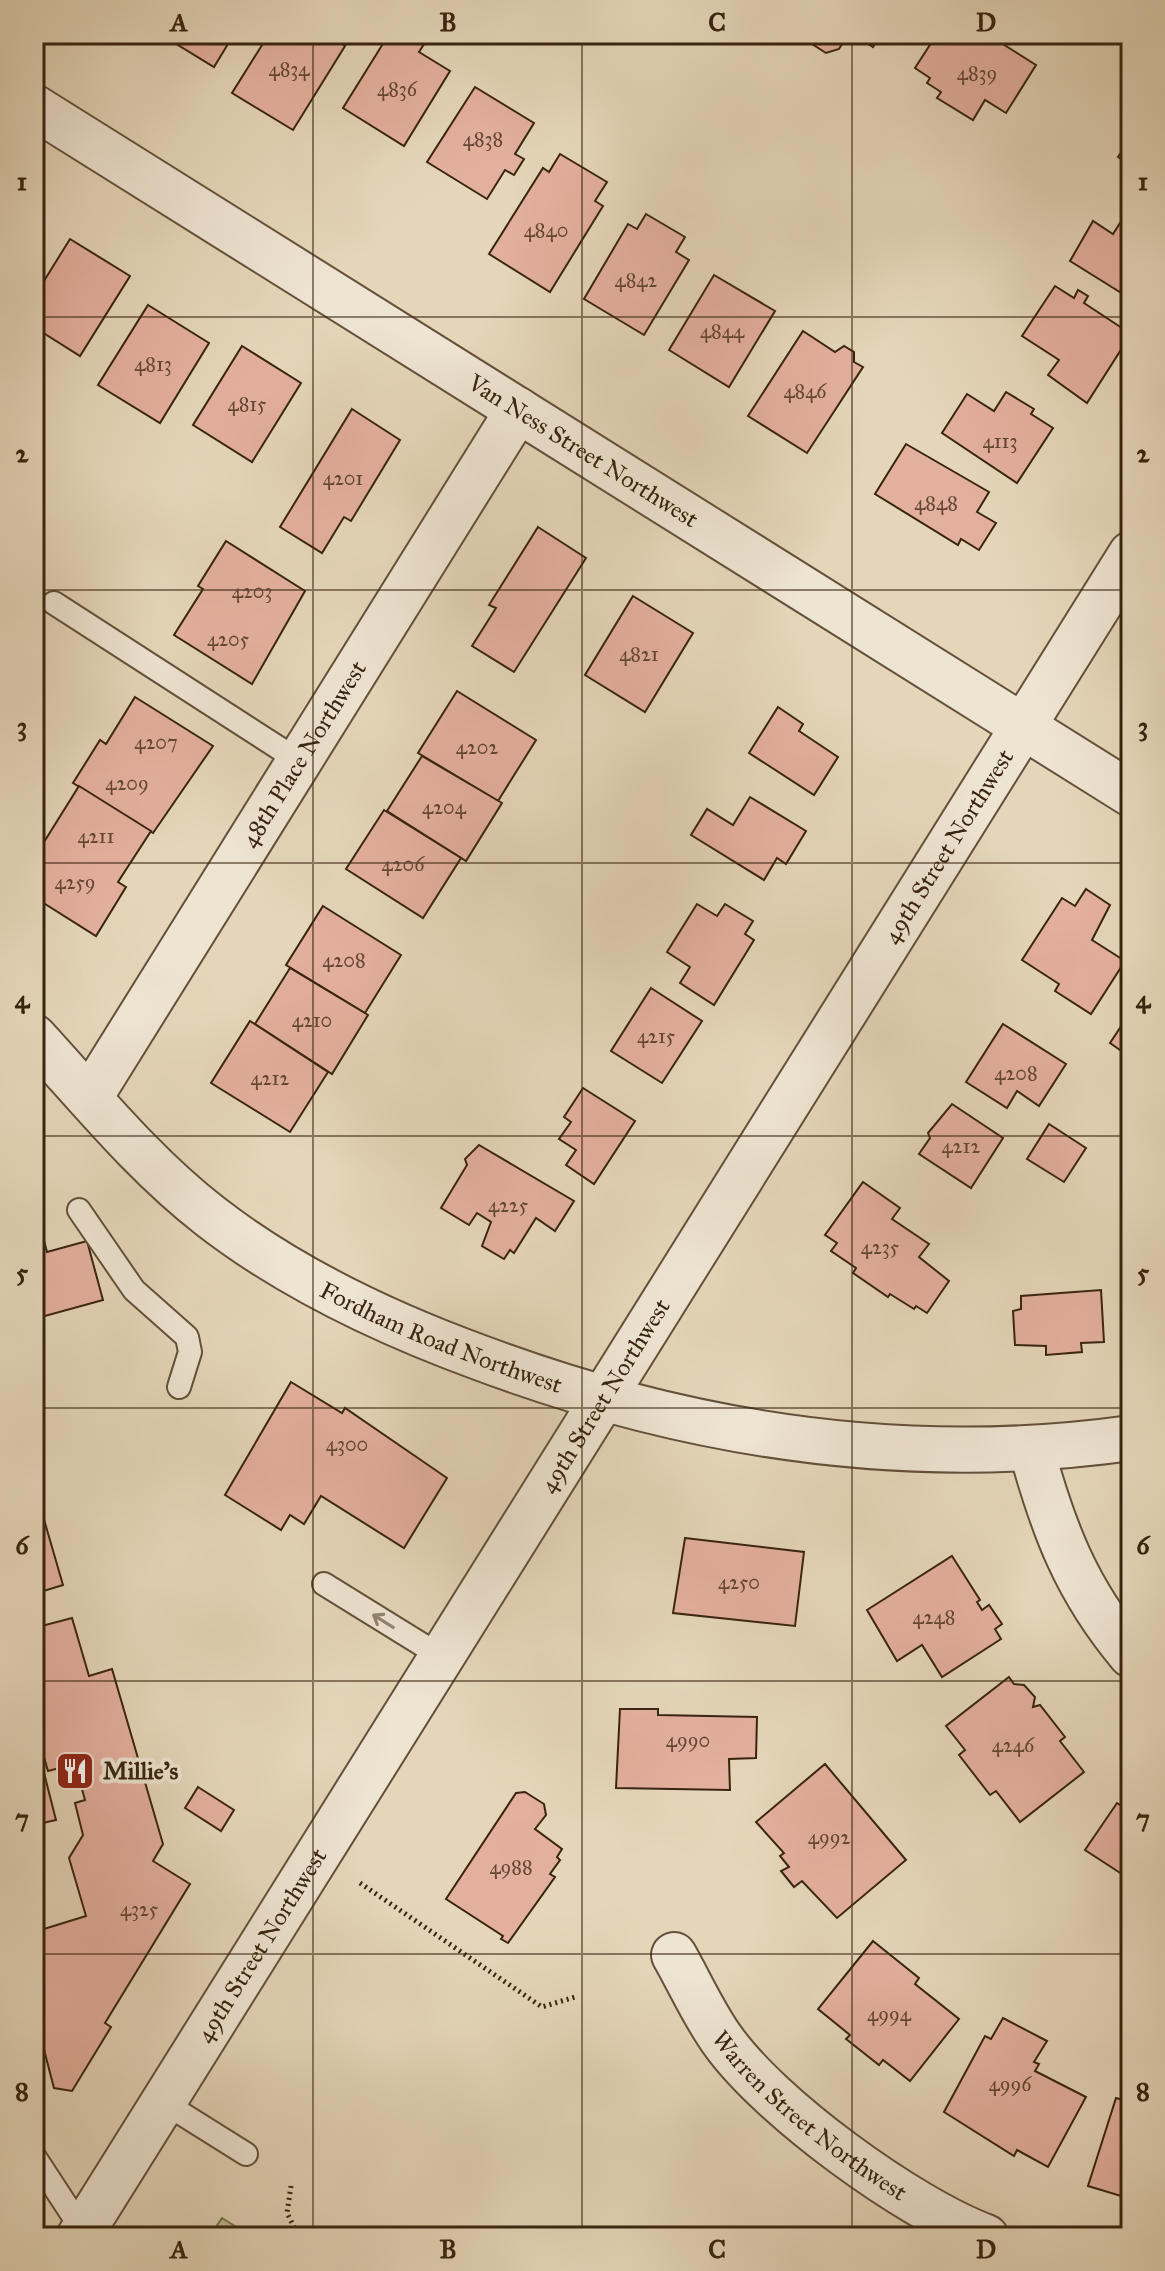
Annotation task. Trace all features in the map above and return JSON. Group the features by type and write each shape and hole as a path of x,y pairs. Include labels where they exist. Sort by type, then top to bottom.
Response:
{"street":[{"name":"Van Ness Street Northwest","path":"34,107 1131,794"},
{"name":"48th Place Northwest","path":"90,1097 518,410"},
{"name":"49th Street Northwest","path":"81,2234 1131,554"},
{"name":"Fordham Road Northwest","path":"34,1037 173,1184 210,1216 295,1272 413,1333 519,1372 678,1419 814,1442 946,1450 1031,1448 1131,1438"},
{"path":"1031,1448 1051,1521 1063,1547 1106,1623 1131,1655"},
{"name":"Warren Street Northwest","path":"674,1955 722,2040 761,2087 849,2157 912,2198 986,2237"}],"lane":[{"path":"54,603 299,761"},
{"path":"79,1210 134,1290 187,1337 190,1352 179,1387"},
{"path":"324,1584 442,1657"},
{"path":"163,2102 246,2154"},
{"path":"34,2156 81,2234"}],"path":[{"path":"360,1883 542,2007 575,1997"},
{"path":"291,2186 287,2213 299,2237"}],"green space":[{"path":"222,2218 252,2237 209,2237"}],"building":[{"path":"160,34 234,34 214,67"},
{"path":"269,34 326,34 345,46 293,130 232,93"},
{"path":"389,34 430,35 419,52 450,71 404,146 343,108"},
{"path":"807,34 848,34 839,49 826,53 809,42"},
{"path":"853,34 881,34 873,47"},
{"path":"937,34 987,34 1036,65 1006,113 985,100 973,120 937,98 941,92 927,83 930,78 915,68"},
{"path":"475,87 534,123 515,154 524,159 514,175 505,170 487,199 427,162"},
{"path":"1131,137 1131,165 1118,157"},
{"path":"560,154 607,182 595,201 603,206 550,292 489,254 543,168 549,172"},
{"path":"1127,212 1131,215 1131,299 1070,261 1093,221 1113,234"},
{"path":"646,214 685,237 676,252 689,260 644,335 584,299 628,224 637,229"},
{"path":"70,239 130,276 80,356 34,327 34,297"},
{"path":"714,275 775,311 729,387 669,350"},
{"path":"1055,286 1074,298 1078,290 1088,296 1084,303 1131,334 1087,403 1048,375 1059,360 1022,336"},
{"path":"148,305 209,343 160,423 98,385"},
{"path":"803,331 835,352 844,346 854,352 854,362 863,367 807,453 748,416"},
{"path":"242,346 301,383 252,462 193,425"},
{"path":"1006,392 1034,409 1031,414 1053,428 1017,483 942,433 967,394 994,411"},
{"path":"352,409 400,440 351,521 344,517 322,553 280,527"},
{"path":"906,444 989,492 977,512 996,523 979,550 961,539 958,545 875,494"},
{"path":"538,527 586,558 514,672 472,646 496,608 489,605"},
{"path":"226,541 305,591 252,684 174,635 203,589 198,586"},
{"path":"633,596 693,633 645,712 585,675"},
{"path":"457,691 536,740 498,801 418,753"},
{"path":"135,697 213,746 153,833 73,783 100,740 106,744"},
{"path":"778,707 803,724 799,731 838,757 814,795 749,753"},
{"path":"422,756 502,803 466,861 387,811"},
{"path":"79,786 151,831 118,882 126,887 96,936 34,897 34,858"},
{"path":"750,797 806,831 786,864 777,858 764,880 691,835 707,809 733,825"},
{"path":"384,810 461,858 423,918 346,869"},
{"path":"1086,889 1110,905 1092,940 1125,961 1091,1014 1055,991 1059,984 1022,960 1062,898 1075,906"},
{"path":"697,904 717,916 725,904 753,921 745,934 754,940 714,1005 680,983 690,967 667,952"},
{"path":"323,906 401,955 365,1013 286,965"},
{"path":"290,968 368,1015 332,1074 255,1024"},
{"path":"651,988 702,1021 662,1083 611,1051"},
{"path":"250,1021 328,1072 290,1132 211,1083"},
{"path":"1003,1024 1066,1064 1039,1106 1017,1091 1007,1108 966,1082"},
{"path":"1122,1025 1131,1031 1130,1057 1110,1043"},
{"path":"583,1088 635,1121 594,1184 566,1165 576,1150 559,1139 571,1122 564,1117"},
{"path":"952,1104 1003,1138 971,1188 919,1154 930,1138 928,1133"},
{"path":"1049,1124 1086,1148 1064,1182 1027,1159"},
{"path":"479,1145 574,1201 555,1231 536,1218 514,1253 510,1250 504,1259 482,1246 491,1222 477,1213 469,1225 441,1208 467,1165 465,1159"},
{"path":"863,1182 900,1208 892,1219 929,1244 919,1257 949,1281 927,1313 890,1294 888,1297 853,1273 856,1268 831,1251 837,1243 825,1235"},
{"path":"34,1203 47,1252 87,1241 103,1300 34,1319"},
{"path":"1101,1290 1104,1342 1081,1343 1082,1352 1046,1355 1046,1346 1015,1345 1013,1311 1021,1309 1021,1296"},
{"path":"291,1382 342,1413 345,1408 447,1478 404,1548 321,1496 304,1524 290,1515 281,1530 225,1495"},
{"path":"34,1485 63,1585 34,1594"},
{"path":"685,1538 804,1552 795,1626 673,1613"},
{"path":"952,1556 980,1600 977,1602 982,1610 989,1605 1002,1624 995,1629 1001,1639 942,1677 922,1645 897,1661 867,1610"},
{"path":"72,1618 89,1676 112,1669 163,1844 153,1861 190,1884 105,2023 111,2027 72,2091 54,2088 36,2019 42,2014 34,1983 34,1932 86,1916 69,1858 83,1835 75,1803 85,1800 75,1764 48,1771 34,1723 34,1628"},
{"path":"1009,1677 1014,1684 1024,1685 1035,1697 1033,1707 1040,1705 1065,1737 1060,1741 1084,1772 1020,1822 996,1791 990,1795 959,1755 965,1750 946,1726"},
{"path":"620,1709 658,1709 658,1715 757,1717 756,1758 729,1759 730,1790 616,1788"},
{"path":"825,1764 906,1860 837,1918 802,1881 794,1887 781,1871 789,1867 780,1856 784,1853 756,1822"},
{"path":"42,1765 56,1820 34,1825 34,1767"},
{"path":"198,1787 234,1810 221,1831 185,1808"},
{"path":"525,1792 544,1804 546,1815 535,1829 562,1849 557,1857 560,1860 550,1874 555,1877 508,1943 501,1939 503,1936 446,1899 516,1793"},
{"path":"1117,1803 1131,1812 1131,1880 1085,1850"},
{"path":"873,1941 919,1978 915,1984 959,2019 910,2081 883,2060 879,2065 846,2039 850,2035 818,2009"},
{"path":"1003,2018 1047,2041 1034,2062 1039,2064 1035,2071 1086,2097 1048,2167 1017,2150 1014,2156 944,2112 985,2036 991,2039"},
{"path":"1116,2098 1131,2102 1131,2199 1088,2186"}],"place":[{"name":"Millie’s","path":"75,1771"}]}
